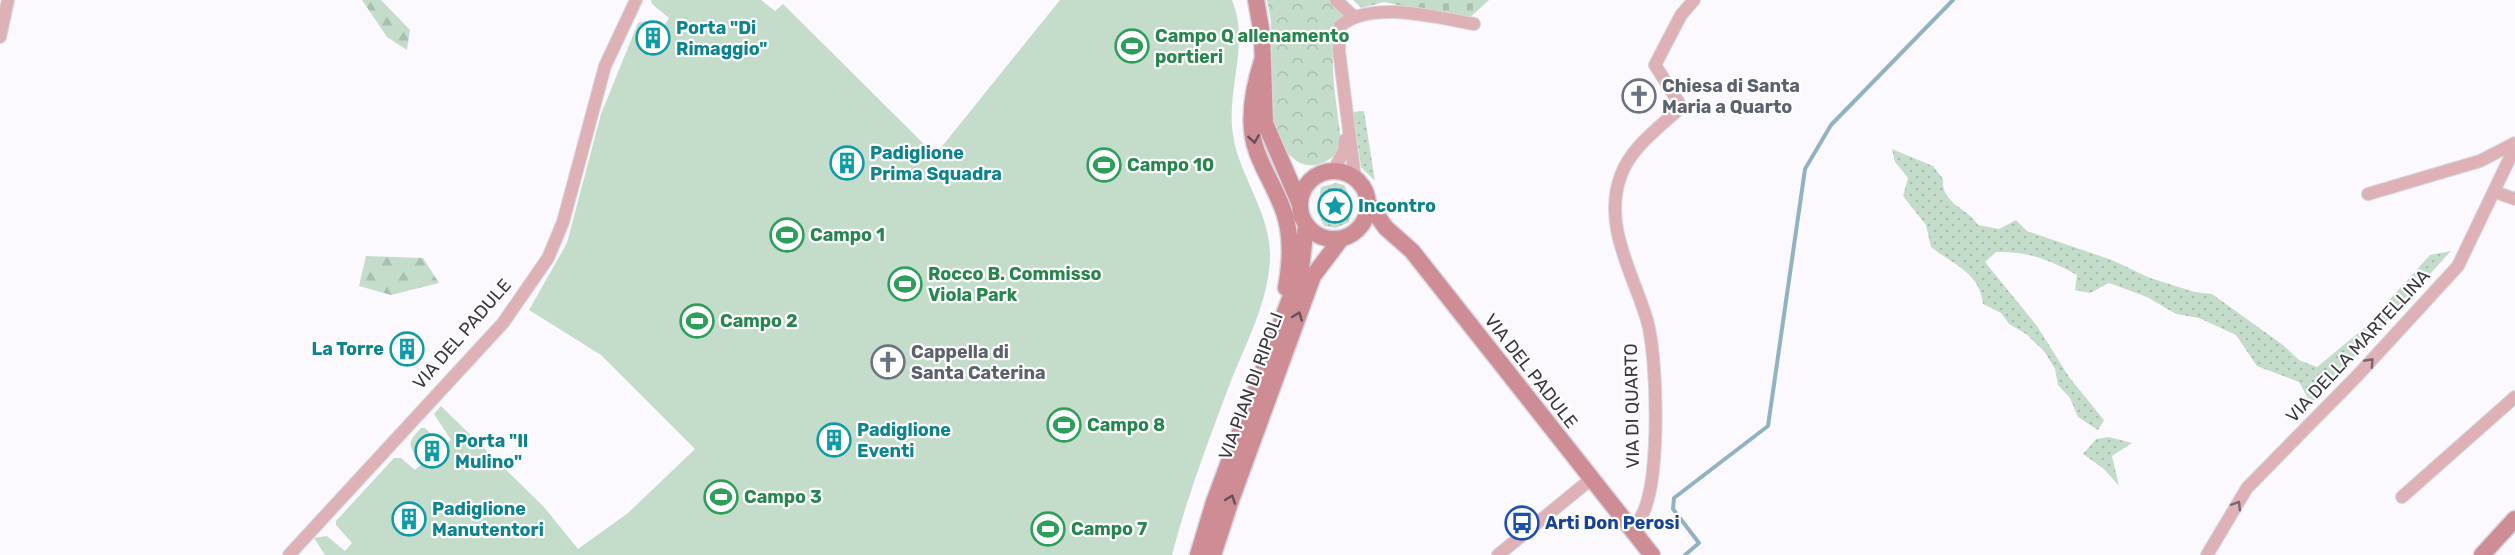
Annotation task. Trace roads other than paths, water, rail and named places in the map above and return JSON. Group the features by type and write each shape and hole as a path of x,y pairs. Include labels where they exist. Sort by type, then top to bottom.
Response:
{"main road":[{"path":"1256,0 1261,19 1265,123 1278,158 1299,202 1306,226 1322,238 1341,239 1359,229 1367,214 1368,203"},
{"name":"VIA PIAN DI RIPOLI","path":"1262,61 1253,98 1252,126 1256,151 1281,203 1289,231 1290,259 1282,315"},
{"path":"1278,158 1298,169 1355,178"},
{"name":"VIA DEL PADULE","path":"1299,202 1305,186 1325,173"},
{"name":"VIA DEL PADULE","path":"1355,178 1363,186 1368,203 1397,239 1412,251 1590,480 1652,555"},
{"name":"VIA PIAN DI RIPOLI","path":"1198,555 1214,502 1301,269 1306,226"},
{"name":"VIA DEL PADULE","path":"1359,229 1380,232 1397,239"},
{"name":"VIA PIAN DI RIPOLI","path":"1214,555 1234,489 1313,276 1341,239"},
{"path":"2482,555 2515,519"}],"street":[{"path":"0,37 8,0"},
{"name":"VIA DEL PADULE","path":"289,555 503,323 548,258 563,222 605,66 636,0"},
{"path":"1336,0 1355,15 1386,6 1474,24"},
{"name":"VIA DI QUARTO","path":"1632,530 1645,510 1649,492 1654,448 1653,356 1647,322 1619,245 1615,211 1617,192 1629,159 1678,110 1679,103 1654,65 1682,15 1694,0"},
{"name":"VIA DEL PADULE","path":"1355,15 1345,21 1338,32 1346,117 1355,178"},
{"name":"VIA DEL PADULE","path":"1325,173 1344,151 1346,117"},
{"name":"VIA DELLA MARTELLINA","path":"2207,555 2247,488 2357,376 2458,266 2495,192 2515,145"},
{"name":"VIA DELLA MARTELLINA","path":"2368,194 2480,161 2515,145"},
{"path":"2495,192 2515,199"},
{"path":"2402,497 2515,397"},
{"path":"1498,555 1590,480"}],"waterway":[{"path":"1685,555 1699,543 1673,509 1674,498 1768,426 1805,169 1831,125 1953,0"}],"place":[{"name":"Porta \"Di Rimaggio\"","path":"653,38"},
{"name":"Campo Q allenamento portieri","path":"1132,46"},
{"name":"Chiesa di Santa Maria a Quarto","path":"1639,96"},
{"name":"Padiglione Prima Squadra","path":"847,163"},
{"name":"Campo 10","path":"1104,165"},
{"name":"Incontro","path":"1335,206"},
{"name":"Campo 1","path":"787,235"},
{"name":"Rocco B. Commisso Viola Park","path":"905,284"},
{"name":"Campo 2","path":"697,321"},
{"name":"La Torre","path":"407,349"},
{"name":"Cappella di Santa Caterina","path":"888,362"},
{"name":"Campo 8","path":"1064,425"},
{"name":"Padiglione Eventi","path":"834,440"},
{"name":"Porta \"Il Mulino\"","path":"432,451"},
{"name":"Campo 3","path":"721,497"},
{"name":"Padiglione Manutentori","path":"409,519"},
{"name":"Arti Don Perosi","path":"1522,523"},
{"name":"Campo 7","path":"1048,529"}]}
